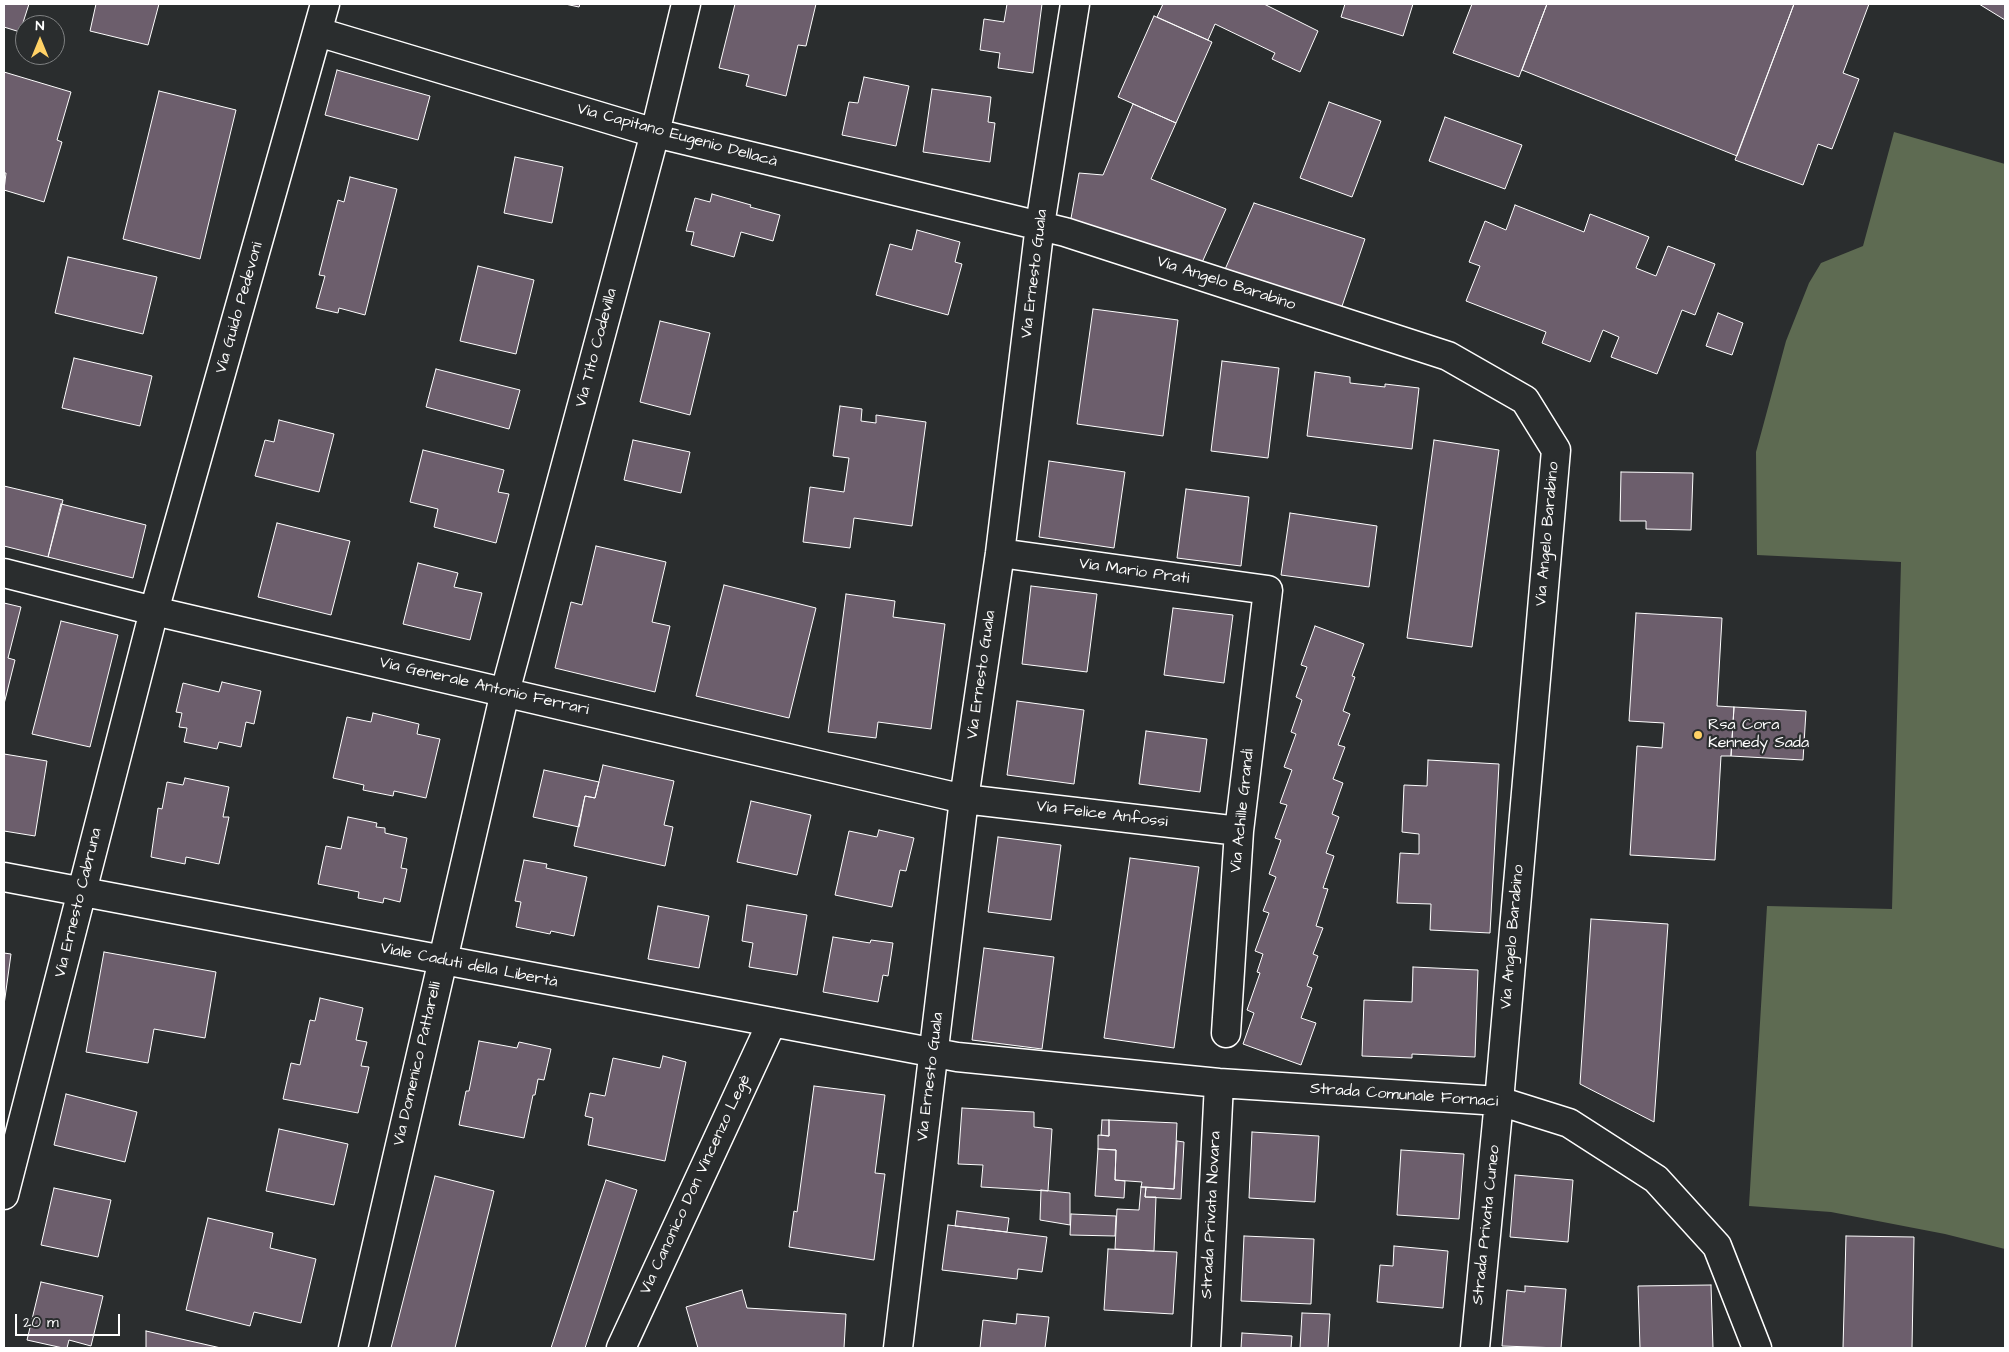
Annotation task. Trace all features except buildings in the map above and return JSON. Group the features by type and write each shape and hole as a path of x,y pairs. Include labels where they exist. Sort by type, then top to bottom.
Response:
{"street":[{"name":"Via Guido Pedevoni","path":"154,611 325,4"},
{"name":"Via Tito Codevilla","path":"505,692 656,133 686,4"},
{"name":"Via Ernesto Guala","path":"898,1348 964,799 1000,553 1040,226 1075,4"},
{"name":"Via Capitano Eugenio Dellacà","path":"318,32 656,133 1040,226"},
{"name":"Via Angelo Barabino","path":"1040,226 1448,356 1524,400 1556,450 1499,1101"},
{"name":"Via Mario Prati","path":"1000,553 1268,590"},
{"name":"Via Generale Antonio Ferrari","path":"4,573 154,611 964,799"},
{"name":"Via Achille Grandi","path":"1226,1033 1239,831 1268,590"},
{"name":"Via Ernesto Cabruna","path":"4,1195 154,611"},
{"name":"Via Domenico Pattarelli","path":"353,1348 505,692"},
{"name":"Via Felice Anfossi","path":"964,799 1239,831"},
{"name":"Viale Caduti della Libertà","path":"4,877 934,1053"},
{"name":"Via Canonico Don Vincenzo Legè","path":"620,1348 772,1022"},
{"name":"Strada Comunale Fornaci","path":"934,1053 957,1057 1219,1083 1499,1101 1569,1123 1656,1179 1717,1246 1757,1348"},
{"name":"Strada Privata Novara","path":"1206,1348 1219,1083"},
{"name":"Strada Privata Cuneo","path":"1475,1348 1499,1101"}],"green space":[{"path":"1894,132 2005,164 2005,1249 1945,1234 1831,1212 1749,1206 1767,906 1892,909 1901,562 1757,555 1756,452 1786,341 1809,283 1821,263 1863,246"}],"place":[{"name":"Rsa Cora Kennedy Sada","path":"1698,735"}]}
